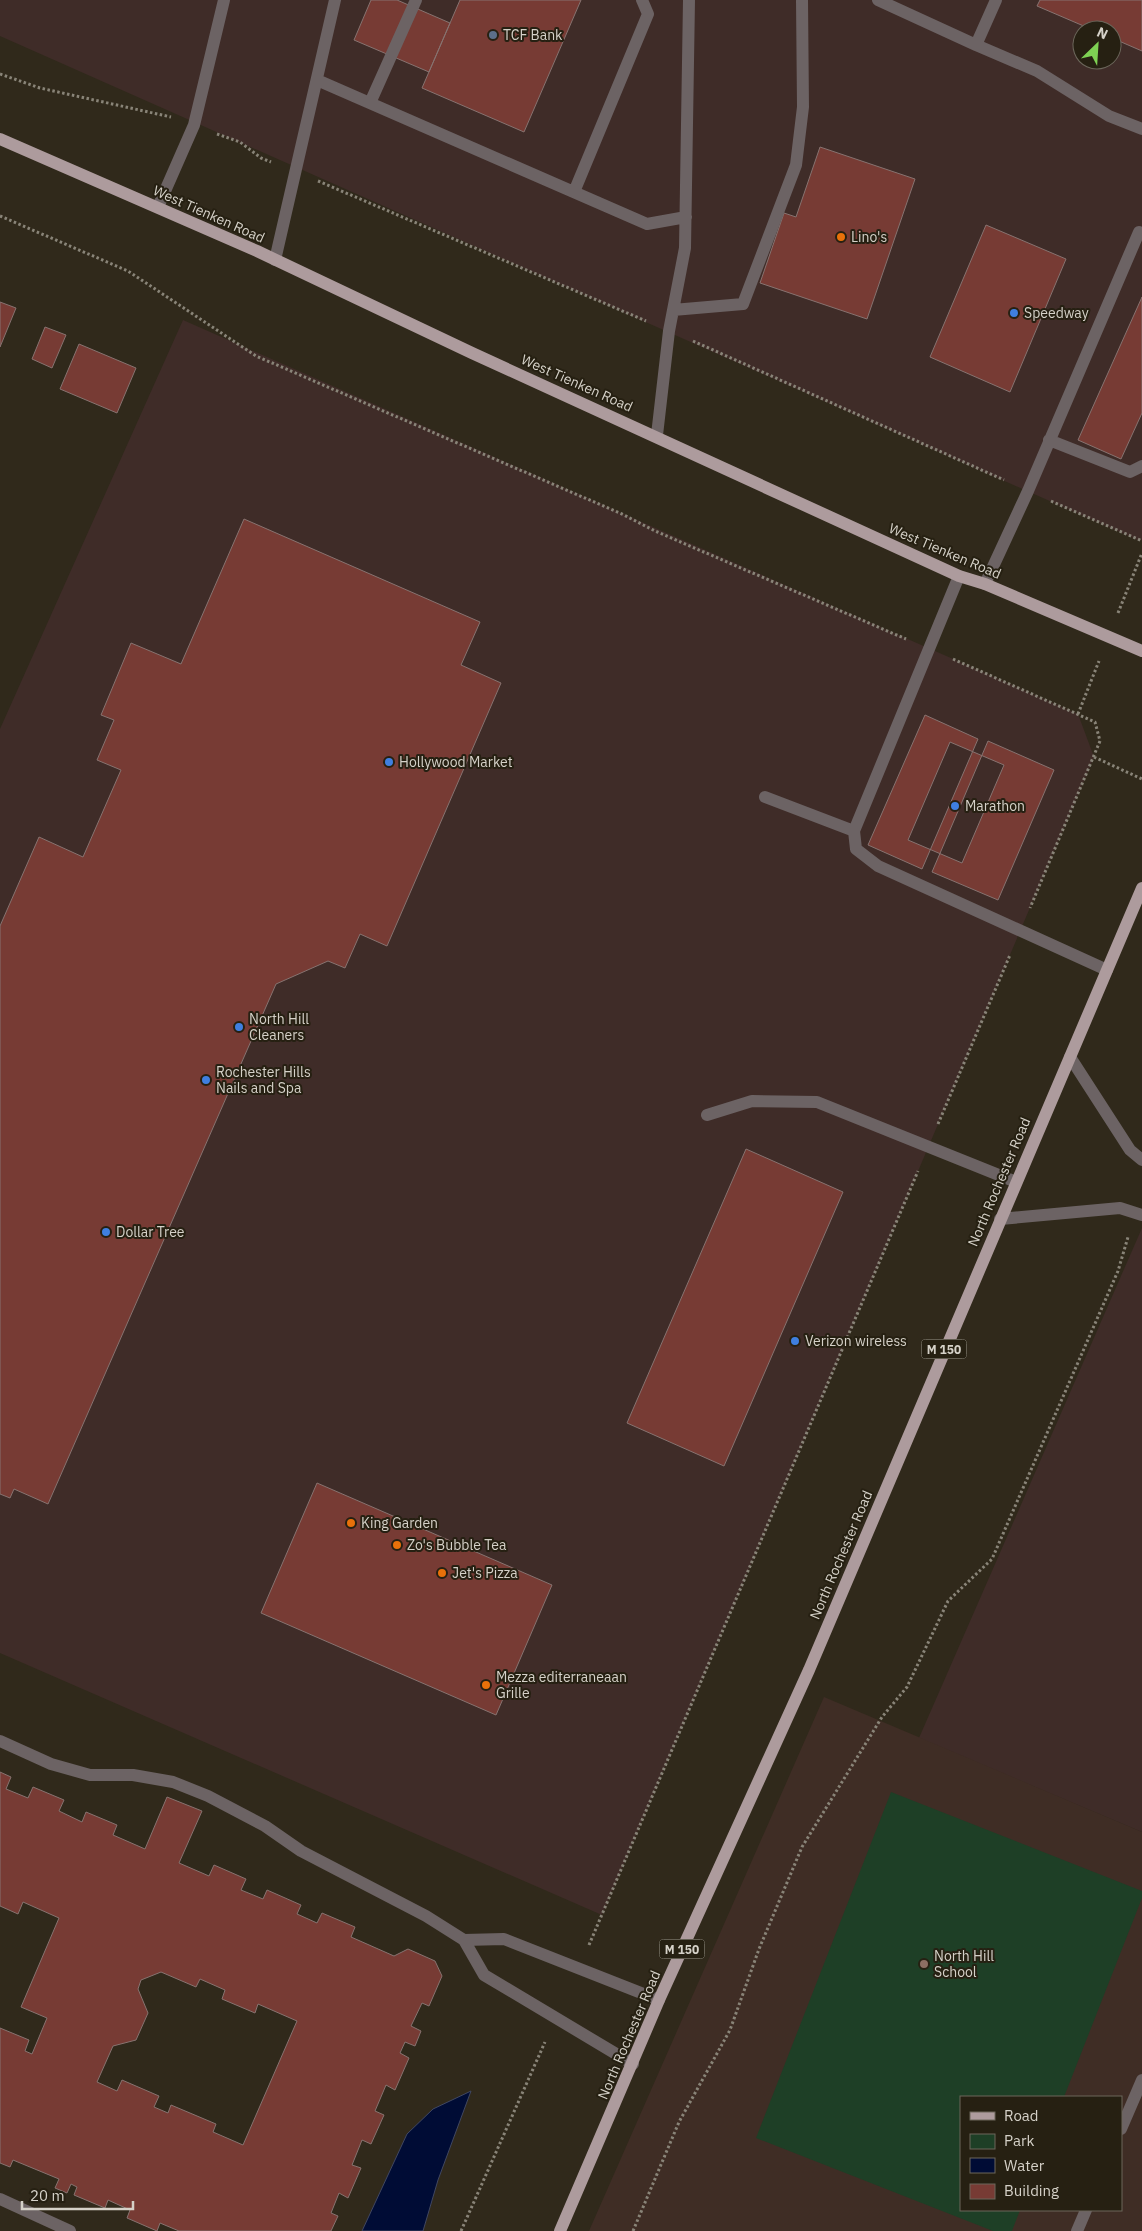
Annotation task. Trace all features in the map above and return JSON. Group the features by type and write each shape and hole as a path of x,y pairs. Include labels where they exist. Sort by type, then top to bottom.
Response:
{"main road":[{"name":"West Tienken Road","path":"0,139 275,260 472,353 657,435 960,576 985,584 1142,651"},
{"name":"North Rochester Road","path":"560,2231 634,2064 659,2000 809,1670 1142,888"}],"lane":[{"path":"158,208 194,125 224,0"},
{"path":"275,260 335,0"},
{"path":"370,103 416,0"},
{"path":"574,192 648,14 642,0"},
{"path":"657,435 669,331 685,248 689,0"},
{"path":"673,310 743,304 796,165 803,107 802,0"},
{"path":"878,0 1037,71 1109,116 1142,129"},
{"path":"976,45 996,0"},
{"path":"317,80 647,224 686,217"},
{"path":"985,584 1028,491 1139,232 1142,233"},
{"path":"1049,440 1130,472 1142,466"},
{"path":"960,576 854,831 856,849 878,866 1107,970"},
{"path":"765,797 854,831"},
{"path":"1070,1057 1130,1150 1142,1160"},
{"path":"707,1115 752,1101 817,1102 1016,1182"},
{"path":"1000,1219 1120,1208 1138,1213"},
{"path":"0,1741 51,1764 90,1775 141,1776 173,1782 208,1796 265,1826 301,1851 426,1916 464,1940 484,1975 634,2064"},
{"path":"464,1940 504,1939 659,2000"},
{"path":"1122,2127 1142,2080"},
{"path":"0,2199 70,2231"},
{"path":"1077,2231 1086,2211"}],"path":[{"path":"0,74 40,88 165,114 240,142 261,158 669,331 1142,541"},
{"path":"0,216 128,272 256,356 622,514 655,531 1095,722 1100,741 1094,758 578,1969"},
{"path":"1094,758 1142,779"},
{"path":"633,2231 679,2122 730,2030 759,1949 802,1846 882,1717 907,1687 948,1601 992,1559 1118,1271 1138,1213"},
{"path":"461,2231 556,2018"}],"shaded area":[{"path":"0,0 1142,0 1142,539 1140,541 0,36"},
{"path":"183,320 1078,714 1094,757 602,1915 0,1653 0,729"},
{"path":"1142,1228 1142,1832 919,1738"},
{"name":"North Hill School","path":"824,1697 1142,1832 1142,2231 589,2231"}],"green space":[{"path":"891,1792 1142,1891 1142,1898 1064,2096 960,2096 960,2211 1020,2211 1012,2231 993,2231 756,2138"}],"water":[{"path":"471,2091 438,2180 423,2231 362,2231 407,2134 433,2109"}],"building":[{"path":"371,0 397,0 450,23 429,72 354,40"},
{"path":"460,0 581,0 524,132 422,88"},
{"path":"1040,0 1142,0 1142,51 1122,42 1122,20 1072,21 1037,6"},
{"path":"820,147 915,179 867,319 760,283 784,213 796,217"},
{"path":"986,225 1066,259 1010,392 930,357"},
{"path":"1142,297 1142,413 1121,459 1078,440"},
{"path":"0,302 16,308 0,347"},
{"path":"45,327 66,335 52,368 32,359"},
{"path":"79,344 136,368 117,413 60,389"},
{"path":"244,519 480,622 461,665 501,683 387,946 360,934 345,968 328,961 276,984 48,1504 14,1489 10,1498 0,1494 0,926 39,837 83,857 121,770 97,760 114,720 101,715 131,643 181,664"},
{"path":"925,715 978,739 922,869 868,845"},
{"path":"988,741 1054,770 998,900 932,872"},
{"path":"950,742 1004,765 962,863 908,840"},
{"path":"746,1149 843,1192 724,1466 627,1423"},
{"path":"317,1483 552,1585 496,1715 261,1613"},
{"path":"0,1772 11,1777 6,1789 28,1798 33,1787 64,1800 59,1811 82,1822 86,1812 117,1825 113,1835 145,1849 167,1797 202,1811 179,1863 209,1876 214,1865 246,1879 241,1890 263,1899 267,1890 301,1905 297,1914 317,1923 322,1913 355,1927 351,1937 394,1956 408,1949 435,1961 442,1976 429,2006 422,2003 411,2026 421,2031 415,2046 405,2042 400,2053 409,2058 395,2090 386,2085 375,2111 384,2115 371,2144 362,2140 352,2165 361,2168 348,2198 339,2193 331,2213 338,2216 331,2231 179,2231 160,2223 157,2231 127,2218 130,2210 108,2200 105,2208 74,2195 77,2187 71,2184 67,2193 55,2188 59,2179 13,2160 10,2167 0,2163 0,2028 29,2040 25,2051 32,2054 47,2018 21,2007 59,1918 23,1902 18,1914 0,1906","holes":["161,1972 196,1987 200,1979 225,1990 222,1999 255,2013 258,2004 297,2021 243,2145 213,2132 216,2124 171,2105 168,2113 154,2107 159,2096 122,2080 117,2091 97,2082 113,2046 136,2040 148,2013 138,1989 141,1980"]}],"place":[{"name":"TCF Bank","path":"493,35"},
{"name":"Lino's","path":"841,237"},
{"name":"Speedway","path":"1014,313"},
{"name":"Hollywood Market","path":"389,762"},
{"name":"Marathon","path":"955,806"},
{"name":"North Hill Cleaners","path":"239,1027"},
{"name":"Rochester Hills Nails and Spa","path":"206,1080"},
{"name":"Dollar Tree","path":"106,1232"},
{"name":"Verizon wireless","path":"795,1341"},
{"name":"King Garden","path":"351,1523"},
{"name":"Zo's Bubble Tea","path":"397,1545"},
{"name":"Jet's Pizza","path":"442,1573"},
{"name":"Mezza editerraneaan Grille","path":"486,1685"},
{"name":"North Hill School","path":"924,1964"}]}
